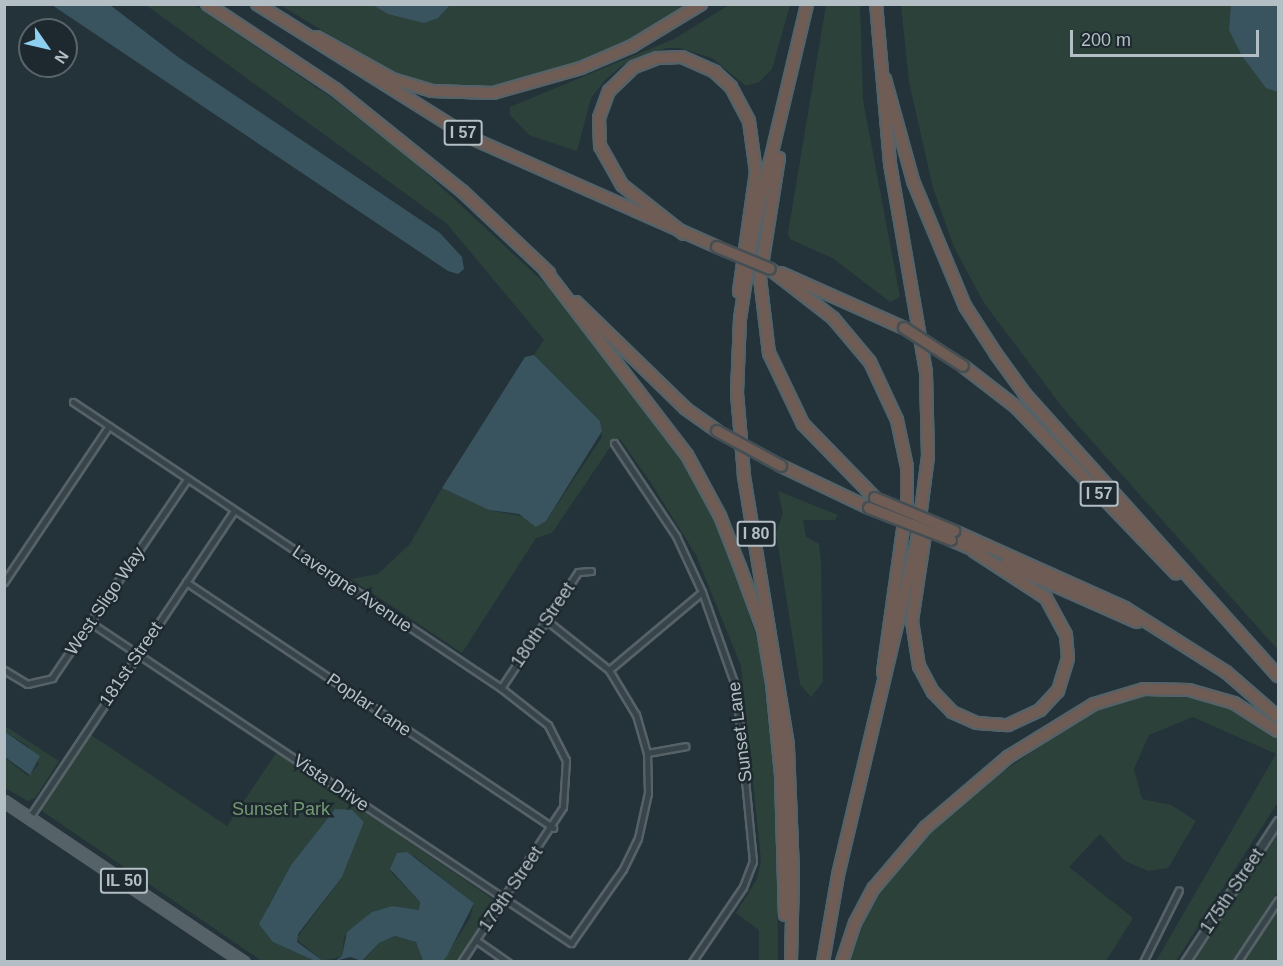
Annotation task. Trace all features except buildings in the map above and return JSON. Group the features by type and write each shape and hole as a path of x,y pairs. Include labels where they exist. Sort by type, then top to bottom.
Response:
{"highway":[{"name":"I 57","path":"207,4 335,89 462,190 545,270 624,352 717,431 781,466 872,503"},
{"name":"I 57","path":"258,4 469,137 684,234 770,269 797,284 904,328 963,366 1016,407 1233,627 1278,676"},
{"path":"258,4 392,79 467,94 531,84 581,68 632,46 701,4"},
{"name":"I 80","path":"790,962 788,745 744,475 737,393 740,319 753,233 784,110 807,4"},
{"path":"876,4 877,53 890,163 926,372 928,456 932,487 912,621 919,666 933,692 952,712 976,723 1008,724 1040,710 1058,691 1068,658 1066,635 1046,598 952,536"},
{"path":"877,53 913,181 965,306 1025,394 1233,627"},
{"path":"684,234 622,185 603,159 598,135 604,102 615,84 634,67 657,58 690,59 715,72 731,87 749,122 756,172 738,278 740,319"},
{"path":"784,110 760,278 769,353 785,395 803,424 872,503 1125,608 1226,672 1278,717"},
{"path":"545,270 687,455 720,516 763,630 779,753 784,946 790,962"},
{"path":"797,284 833,318 870,362 889,399 903,446 907,501 883,658 884,688"},
{"path":"823,962 838,875 917,541 928,456"},
{"path":"974,551 1176,640"},
{"path":"842,962 855,923 874,888 926,827 1008,757 1094,704 1144,689 1189,690 1234,703 1278,731"}],"main road":[{"name":"IL 50","path":"4,801 244,962"}],"street":[{"name":"Lavergne Avenue","path":"73,402 541,717 562,749 567,784 560,815"},
{"path":"4,582 109,426"},
{"name":"Sunset Lane","path":"614,443 676,536 702,592 736,688 753,861 743,887 692,962"},
{"name":"West Sligo Way","path":"4,670 27,684 49,680 187,479"},
{"name":"181st Street","path":"29,818 234,511"},
{"name":"180th Street","path":"501,688 578,572 591,571"},
{"name":"Poplar Lane","path":"186,582 553,828"},
{"path":"609,670 702,592"},
{"path":"546,620 609,670 636,716 647,753 685,746"},
{"name":"Vista Drive","path":"91,622 571,943 623,869 638,838 647,801 647,753"},
{"name":"179th Street","path":"461,962 560,815"},
{"name":"175th Street","path":"1185,962 1278,821"},
{"path":"1143,962 1179,890"},
{"path":"1237,962 1278,900"},
{"path":"476,940 508,962"}],"green space":[{"path":"146,5 194,5 335,100 412,160 551,289 685,458 720,523 761,652 776,796 778,961 759,961 759,930 736,913 757,879 761,860 741,666 696,555 651,483 620,439 611,446 552,533 536,538 462,653 351,579 378,574 410,544 442,488 489,510 546,521 602,437 600,421 534,355 544,340 446,223"},
{"path":"280,5 694,5 659,28 559,71 510,85 476,89 445,88 395,74"},
{"path":"729,5 790,5 772,69 759,82 746,86 712,58 680,48 666,48 623,65 606,79 591,98 577,151 529,135 510,115 510,107 674,39"},
{"path":"826,5 860,5 863,100 900,297 890,302 834,259 790,239 788,233"},
{"path":"901,5 1278,5 1278,650 1066,412 984,303 954,247 933,188 909,82"},
{"path":"778,491 838,515 835,520 803,520 806,537 819,544 821,562 823,682 811,697 800,684 776,533 783,513"},
{"path":"1153,693 1216,701 1247,715 1278,738 1278,802 1176,961 1156,961 1276,754 1193,717 1149,735 1134,769 1142,799 1171,805 1196,821 1168,868 1148,871 1125,861 1100,834 1069,867 1133,918 1106,961 849,962 872,901 920,842 971,794 1093,709"},
{"path":"5,726 59,761 35,798 28,801 5,788 4,757 28,776 39,764 28,746 5,732"},
{"name":"Sunset Park","path":"90,734 227,826 277,752 497,902 457,961 443,961 470,918 474,903 414,856 391,872 420,902 419,911 392,906 372,912 344,937 342,956 323,961 296,939 342,877 364,822 335,809 291,865 267,908 273,942 315,961 262,961 42,811 42,805"},
{"path":"1278,834 1278,892 1233,961 1192,961"},
{"path":"1278,909 1278,961 1242,961 1272,917"},
{"path":"395,936 416,942 423,961 362,962 379,943"}],"water":[{"path":"52,5 110,5 178,57 440,233 462,257 464,269 458,274 448,271 78,22 78,18 71,18"},
{"path":"373,5 450,5 438,18 424,23 388,14"},
{"path":"1231,5 1278,5 1278,92 1266,88 1242,56 1229,30"},
{"path":"534,355 600,421 602,431 546,521 536,527 519,514 489,510 442,488 525,357"},
{"path":"5,732 40,756 30,775 5,757"},
{"path":"335,809 352,810 364,822 342,877 298,934 297,942 323,961 315,961 273,942 259,924 291,865"},
{"path":"407,852 474,903 447,956 443,961 423,961 416,942 395,936 379,943 362,961 350,957 335,961 342,956 347,932 372,912 392,906 419,910 420,902 390,869 397,853"}]}
